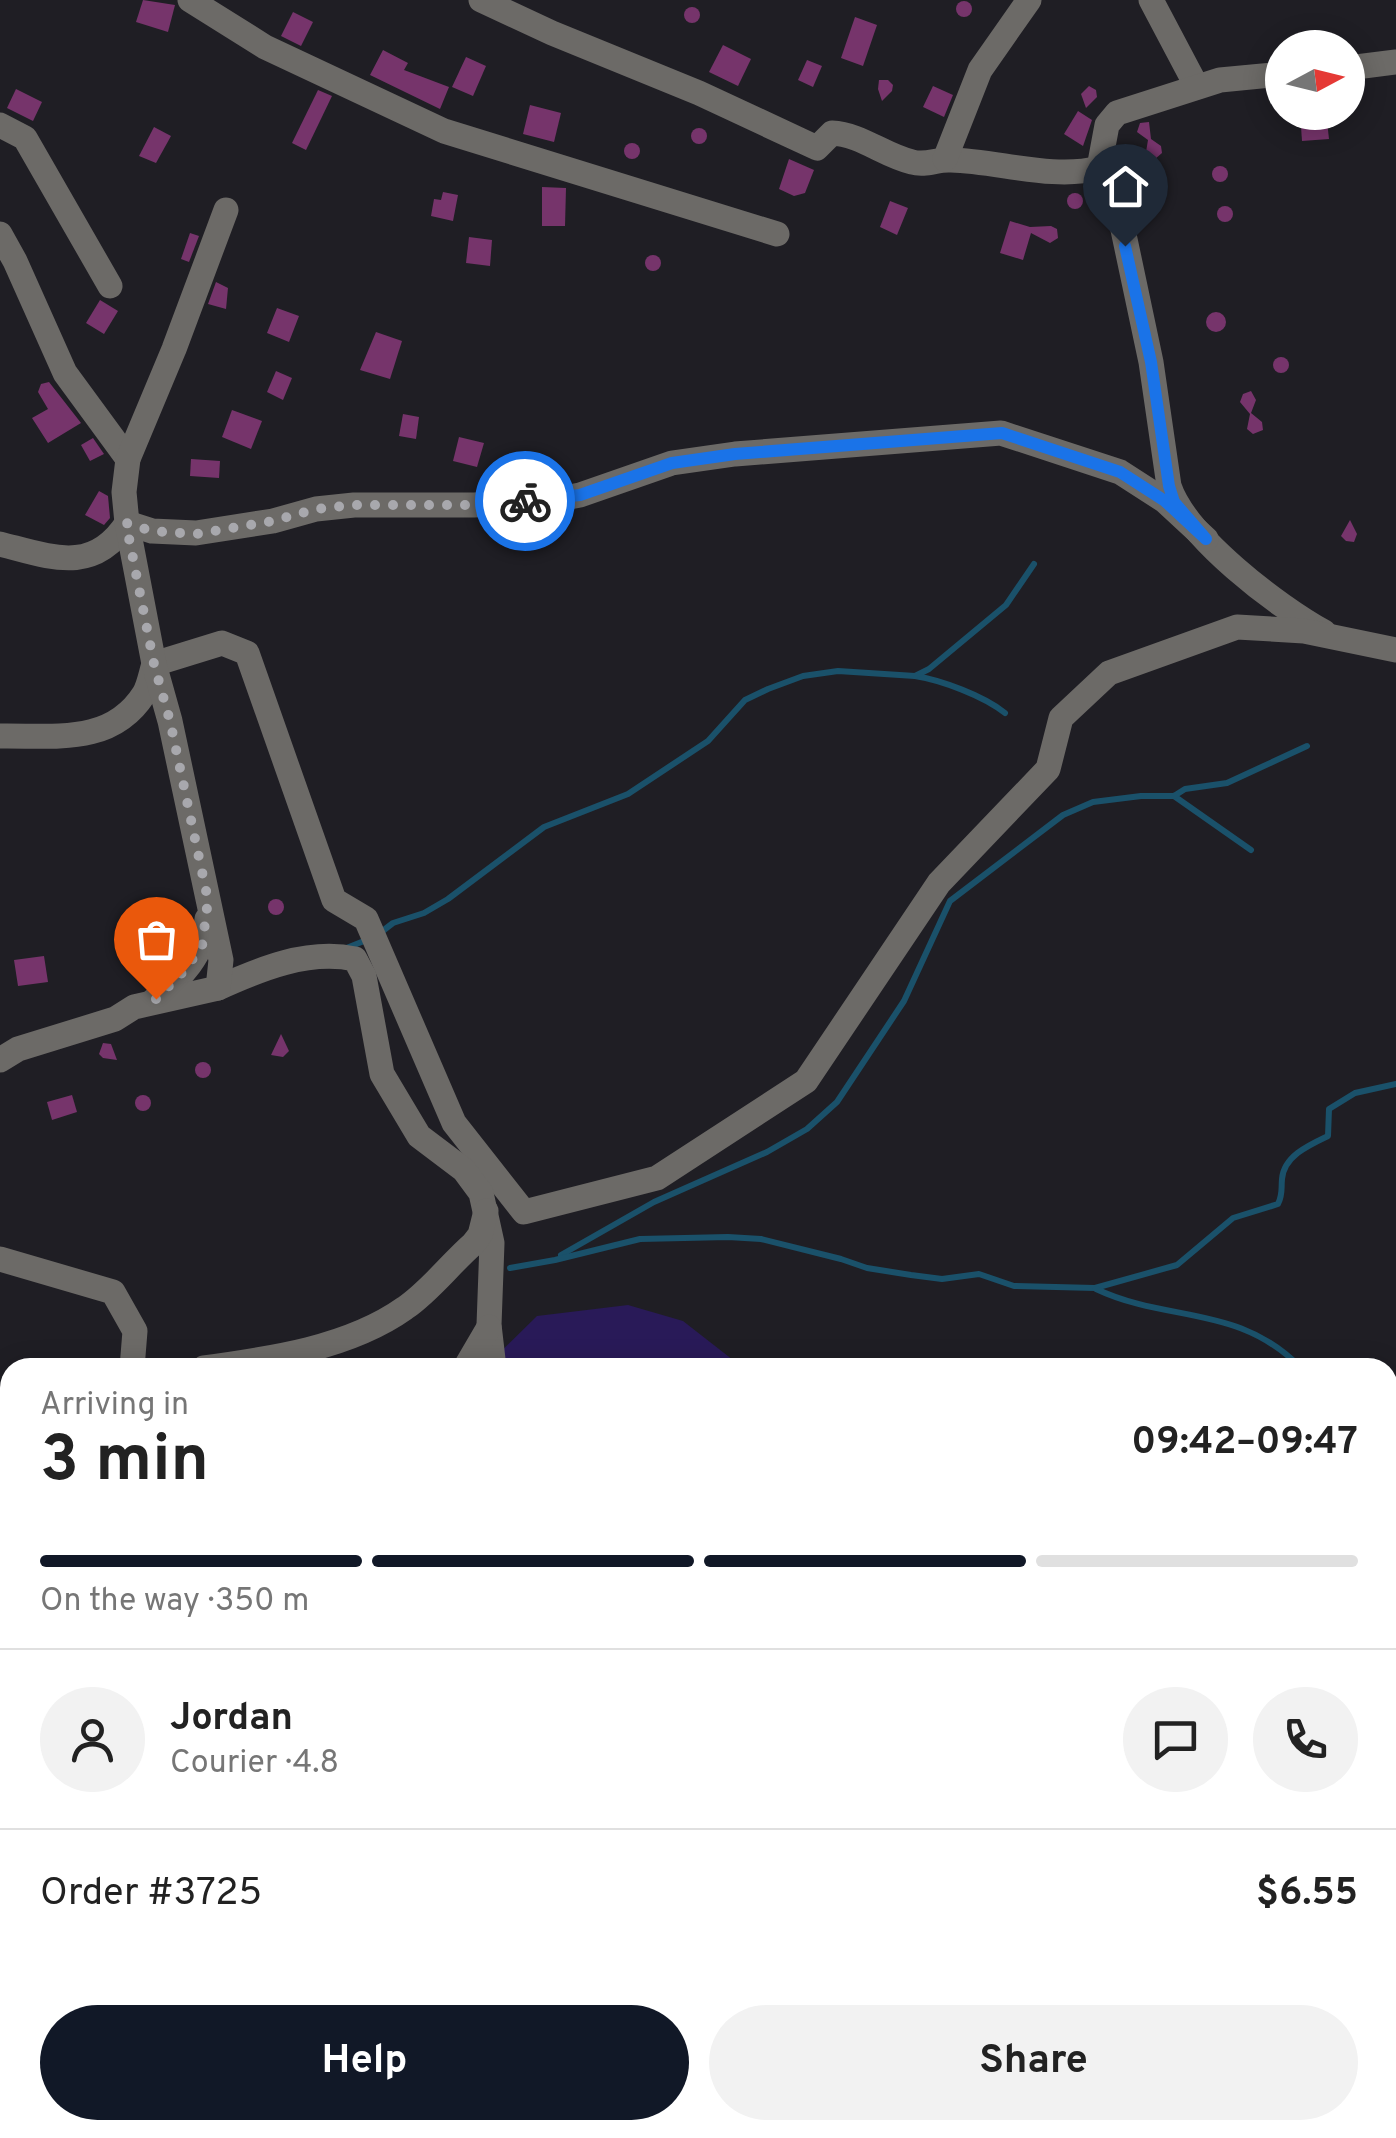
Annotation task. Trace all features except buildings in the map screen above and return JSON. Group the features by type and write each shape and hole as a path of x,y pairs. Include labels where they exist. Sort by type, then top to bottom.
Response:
{"street":[{"path":"190,0 265,47 444,131 777,234"},
{"path":"481,0 552,34 700,93 817,148 832,134 844,134 919,164 945,159 1067,170 1099,168"},
{"path":"945,159 980,70 1029,0"},
{"path":"1151,0 1197,87"},
{"path":"1365,66 1396,62"},
{"path":"1265,76 1220,80 1111,117 1099,168 1114,192 1151,362 1174,502 1226,560 1272,597 1330,635"},
{"path":"0,125 25,138 110,286"},
{"path":"218,988 221,960 170,721 154,664 126,523 124,492 128,459 226,210"},
{"path":"0,234 65,373 128,459"},
{"path":"126,523 152,531 196,534 354,505 548,501 580,495 672,463 735,454 1002,433 1120,472 1165,501 1206,539"},
{"path":"0,544 80,558 111,545 126,523"},
{"path":"154,664 222,643 248,653 334,900 366,920 454,1123 524,1212 656,1178 806,1080 939,883 1048,769 1061,718 1109,673 1237,627 1330,635 1396,650"},
{"path":"0,736 83,735 110,728 144,694 154,664"},
{"path":"0,1060 18,1050 115,1020 156,999 194,958 206,935 208,900"},
{"path":"134,1007 218,988 248,974 320,955 356,958 364,976 382,1074 419,1136 464,1170 476,1185 486,1211 492,1243 489,1327 493,1358"},
{"path":"258,1358 302,1350 358,1332 400,1312 473,1244 486,1211"},
{"path":"0,1259 114,1292 135,1330 133,1358"},
{"path":"472,1358 489,1327"}],"shaded area":[{"path":"628,1305 683,1321 730,1358 494,1358 537,1316"}],"waterway":[{"path":"380,933 393,923 424,913 448,899 544,827 628,794 708,741 745,700 803,676 838,671 915,676 929,669 1006,605 1034,564"},
{"path":"915,676 962,690 1005,713"},
{"path":"561,1255 654,1202 767,1152 807,1129 837,1102 904,1001 950,901 1063,815 1093,802 1174,796 1185,789 1227,783 1307,746"},
{"path":"1174,796 1251,850"},
{"path":"344,949 369,939"},
{"path":"510,1268 640,1239 728,1237 761,1239 867,1268 911,1275 942,1279 979,1274 1014,1286 1095,1288 1177,1265 1233,1218 1278,1204 1287,1164 1299,1152 1328,1136 1329,1109 1355,1093 1396,1084"},
{"path":"1096,1289 1123,1300 1228,1324 1253,1333 1289,1358"}],"way so far":[{"path":"156,999 202,946 208,900 126,523 152,531 196,534 354,505 525,501"}],"route":[{"path":"525,501 580,495 672,463 735,454 1002,433 1120,472 1165,501 1206,539 1174,502 1169,486 1151,362 1125,246"}]}
